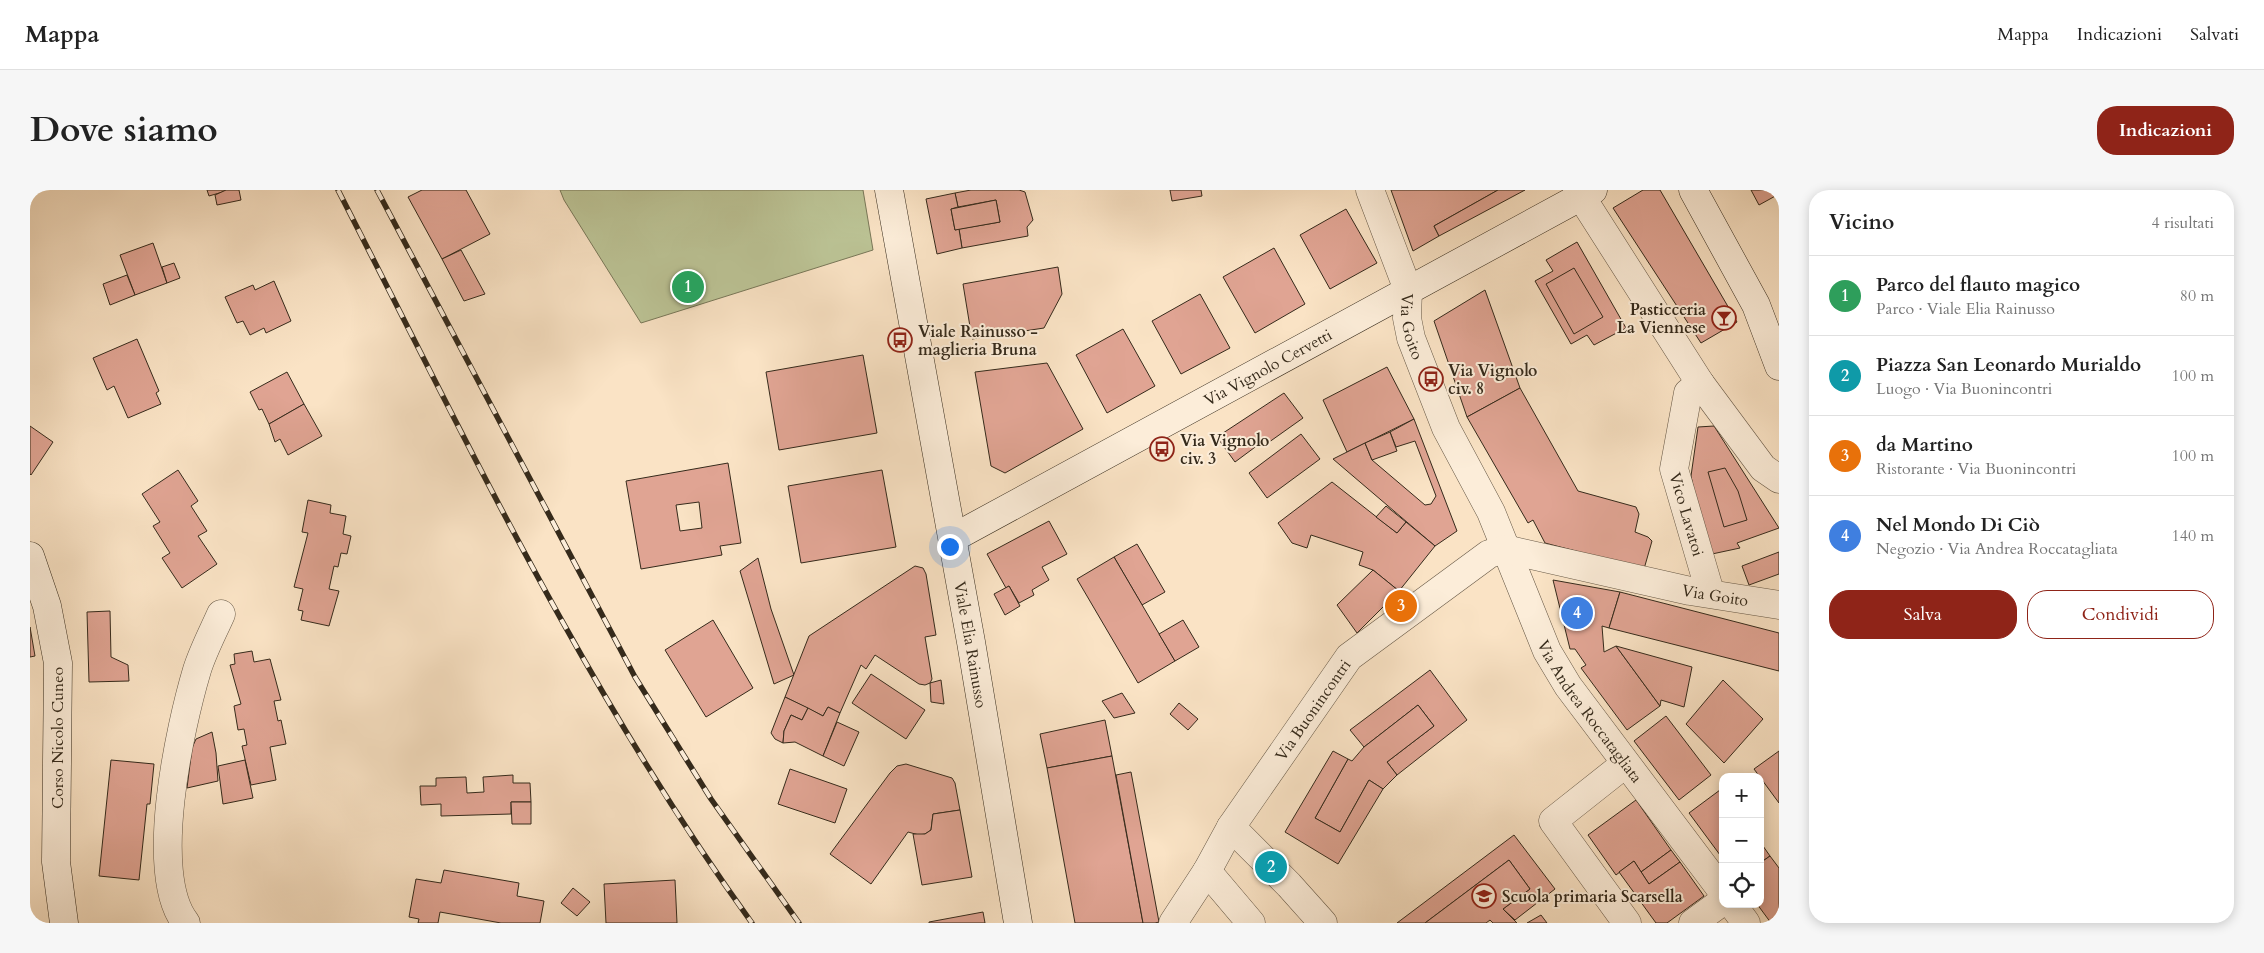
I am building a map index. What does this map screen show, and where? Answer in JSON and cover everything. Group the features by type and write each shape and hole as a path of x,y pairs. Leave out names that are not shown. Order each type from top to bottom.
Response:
{"street":[{"name":"Viale Elia Rainusso","path":"889,190 953,538 1018,923"},
{"name":"Via Goito","path":"1370,190 1408,290 1407,318 1411,338 1446,428 1491,512"},
{"path":"1693,190 1756,305 1779,366"},
{"name":"Via Vignolo Cervetti","path":"953,538 1408,290 1583,192"},
{"path":"1583,192 1700,383 1763,468 1779,479"},
{"name":"Vico Lavatoi","path":"1700,383 1688,393 1674,469 1710,592"},
{"name":"Via Andrea Roccatagliata","path":"1491,512 1547,651 1568,686 1719,887"},
{"name":"Via Goito","path":"1505,549 1690,591 1710,592 1779,605"},
{"name":"Via Buonincontri","path":"1178,921 1231,827 1349,657 1489,554 1505,549"},
{"name":"Corso Nicolo Cuneo","path":"30,556 47,606 58,663 56,862 64,923"},
{"path":"186,923 180,915 170,890 166,856 173,785 197,668 221,614"},
{"path":"1625,764 1553,821 1627,923"},
{"path":"1231,827 1289,885 1323,923"},
{"path":"1207,871 1251,923"},
{"path":"1693,923 1719,904"},
{"path":"1735,908 1746,923"}],"green space":[{"path":"560,190 863,190 873,250 641,323 564,200"}],"building":[{"path":"207,190 226,190 226,191 209,196"},
{"path":"226,190 239,190 241,200 217,205 215,195"},
{"path":"422,190 466,190 490,234 442,259 408,197"},
{"path":"971,190 1019,190 1025,192 1033,220 1027,227 1028,236 962,248 959,229 1000,222 996,200 958,207 955,193"},
{"path":"1170,190 1201,190 1202,196 1172,201"},
{"path":"1391,190 1498,190 1434,226 1439,236 1413,251"},
{"path":"1498,190 1525,190 1439,236 1434,226"},
{"path":"1643,190 1660,190 1737,322 1701,343 1613,208"},
{"path":"1751,190 1779,190 1779,194 1759,205"},
{"path":"955,193 958,207 951,209 955,230 959,229 962,248 937,254 926,199"},
{"path":"996,200 1000,222 955,230 951,209"},
{"path":"1346,209 1377,263 1330,289 1300,235"},
{"path":"1577,242 1626,328 1594,345 1587,335 1571,344 1535,281 1553,271 1546,260"},
{"path":"153,243 167,283 135,295 120,255"},
{"path":"1274,248 1305,304 1255,333 1223,277"},
{"path":"461,250 485,294 464,301 442,259"},
{"path":"174,263 180,278 167,283 162,267"},
{"path":"1058,267 1062,294 1044,328 972,339 963,284"},
{"path":"1574,268 1603,317 1574,334 1546,284"},
{"path":"127,275 135,295 110,305 103,284"},
{"path":"274,281 291,321 266,333 264,328 250,335 243,321 237,323 225,297 253,285 255,290"},
{"path":"1485,290 1520,388 1467,417 1434,321"},
{"path":"1200,294 1230,348 1181,374 1152,321"},
{"path":"1123,329 1155,386 1107,413 1076,355"},
{"path":"137,339 159,391 156,393 161,404 128,418 114,386 107,390 93,358"},
{"path":"863,355 877,433 779,450 766,372"},
{"path":"1047,363 1083,429 1005,473 991,466 975,372"},
{"path":"1387,367 1414,419 1347,452 1323,400"},
{"path":"287,372 304,404 269,424 262,409 259,410 250,392"},
{"path":"1520,388 1578,491 1636,507 1639,514 1635,532 1648,537 1652,541 1644,569 1545,543 1533,520 1528,523 1467,417"},
{"path":"1284,393 1303,418 1265,445 1262,442 1235,462 1217,437"},
{"path":"304,404 322,436 288,455 280,439 275,442 269,424"},
{"path":"1414,419 1457,531 1435,546 1333,459 1365,443 1372,460 1425,505 1431,504 1436,496 1415,441 1396,447 1390,432"},
{"path":"30,426 53,442 31,475 30,474"},
{"path":"1714,426 1779,528 1737,543 1740,548 1712,554 1697,506 1691,476 1698,427"},
{"path":"1390,432 1397,451 1372,460 1365,443"},
{"path":"1301,434 1320,459 1267,498 1249,473"},
{"path":"728,463 741,543 720,546 722,555 641,569 626,481","holes":["699,502 702,528 680,531 676,505"]},
{"path":"1725,468 1738,491 1747,520 1724,527 1708,472"},
{"path":"178,470 198,501 191,506 207,531 198,536 217,564 182,588 162,558 170,553 153,526 160,522 142,494"},
{"path":"882,470 896,547 801,563 788,486"},
{"path":"1332,482 1397,533 1406,522 1435,546 1399,591 1373,570 1359,565 1363,552 1311,535 1307,548 1292,543 1278,523"},
{"path":"308,500 331,505 330,513 346,516 343,534 351,536 347,554 341,553 338,567 334,566 329,589 339,591 329,626 301,620 303,611 298,610 303,589 294,587 308,533 302,532"},
{"path":"1386,506 1406,522 1397,533 1376,517"},
{"path":"1049,521 1067,554 1042,567 1049,580 1032,590 1034,595 1019,603 1009,586 1006,588 987,554"},
{"path":"1137,544 1165,592 1142,605 1114,557"},
{"path":"1779,552 1779,574 1749,585 1742,566"},
{"path":"1114,557 1175,661 1138,683 1077,579"},
{"path":"758,558 771,609 794,675 774,684 740,571"},
{"path":"915,566 923,568 926,574 936,635 925,637 932,679 930,683 925,685 919,684 875,655 866,669 861,665 840,713 828,707 823,716 785,697 809,636"},
{"path":"1373,570 1399,591 1357,633 1337,605"},
{"path":"1553,580 1620,592 1609,628 1602,626 1604,652 1616,646 1660,706 1627,730 1581,668 1586,665 1575,649 1570,649"},
{"path":"1009,586 1020,606 1005,615 994,594"},
{"path":"1620,592 1779,633 1779,671 1609,628"},
{"path":"110,611 111,657 128,665 129,681 89,682 87,612"},
{"path":"713,620 753,688 706,717 665,650"},
{"path":"1183,620 1199,647 1175,661 1159,634"},
{"path":"30,627 35,656 30,657"},
{"path":"1616,646 1692,667 1684,707 1661,700 1660,706"},
{"path":"252,651 254,662 270,659 281,700 274,701 278,721 281,720 286,744 270,747 276,780 251,785 242,746 247,745 244,729 238,730 234,706 241,704 230,665 235,664 234,654"},
{"path":"1430,670 1467,720 1397,775 1387,762 1434,726 1418,705 1364,747 1350,730"},
{"path":"871,674 925,710 906,739 852,703"},
{"path":"941,680 944,704 931,702 930,683"},
{"path":"1723,680 1763,719 1724,763 1686,724"},
{"path":"1122,693 1135,713 1114,718 1102,701"},
{"path":"785,697 808,708 802,720 791,715 784,731 783,743 775,739 771,733"},
{"path":"1179,703 1198,719 1188,730 1170,714"},
{"path":"1418,705 1434,726 1387,762 1397,775 1383,789 1369,780 1340,832 1315,818 1348,759 1352,761 1364,747"},
{"path":"828,707 840,713 823,756 795,742 783,743 784,731 791,715 802,720 808,708 823,716"},
{"path":"1666,716 1711,775 1679,800 1634,741"},
{"path":"1105,720 1112,756 1047,768 1040,734"},
{"path":"837,722 859,732 844,766 823,756"},
{"path":"212,732 218,781 187,788 192,748 196,739"},
{"path":"1333,751 1348,759 1315,818 1340,832 1369,780 1383,789 1338,864 1285,832"},
{"path":"1779,751 1779,803 1764,783 1764,773 1757,773 1754,769"},
{"path":"1112,756 1143,923 1075,923 1047,768"},
{"path":"111,760 154,764 150,804 147,804 139,880 99,876"},
{"path":"245,760 253,798 223,804 218,766"},
{"path":"906,764 952,778 955,783 960,810 933,814 931,830 925,834 919,835 908,832 871,884 830,854 890,773 897,766"},
{"path":"790,769 847,789 835,823 778,804"},
{"path":"1131,772 1159,922 1155,923 1143,923 1116,775"},
{"path":"513,775 513,783 530,783 531,802 511,802 511,814 441,816 441,804 421,805 420,786 436,786 436,778 466,777 467,793 484,792 483,777"},
{"path":"1719,791 1719,854 1689,813"},
{"path":"1636,800 1671,850 1641,872 1634,861 1616,875 1588,835"},
{"path":"511,802 531,802 531,824 512,824"},
{"path":"960,810 972,877 922,885 913,834 925,834 931,830 933,814"},
{"path":"1514,835 1555,889 1515,920 1503,909 1530,889 1509,860 1425,923 1397,923"},
{"path":"1764,847 1770,856 1764,860"},
{"path":"1671,850 1680,862 1649,884 1641,872"},
{"path":"1770,856 1779,868 1779,923 1771,923 1760,908 1764,908 1764,860"},
{"path":"1509,860 1530,889 1503,909 1517,923 1493,923 1490,920 1486,923 1425,923"},
{"path":"1634,861 1649,884 1680,862 1704,896 1667,923 1656,923 1619,872"},
{"path":"444,870 519,883 517,896 544,901 540,923 501,923 440,912 438,923 418,923 419,919 409,917 416,879 441,883"},
{"path":"675,880 677,923 606,923 604,884"},
{"path":"573,888 590,902 577,916 561,903"},
{"path":"983,912 985,923 929,923 929,922"},
{"path":"1541,915 1547,923 1527,923"}],"railway":[{"path":"338,190 482,472 582,657 692,836 752,923"},
{"path":"377,190 635,677 711,799 799,923"}],"place":[{"name":"Parco del flauto magico","path":"688,287"},
{"name":"Pasticceria La Viennese","path":"1724,318"},
{"name":"Viale Rainusso - maglieria Bruna","path":"900,340"},
{"name":"Via Vignolo civ. 8","path":"1431,379"},
{"name":"Via Vignolo civ. 3","path":"1162,449"},
{"name":"da Martino","path":"1401,606"},
{"name":"Nel Mondo Di Ciò","path":"1577,613"},
{"name":"Piazza San Leonardo Murialdo","path":"1271,867"},
{"name":"Scuola primaria Scarsella","path":"1484,896"}]}
